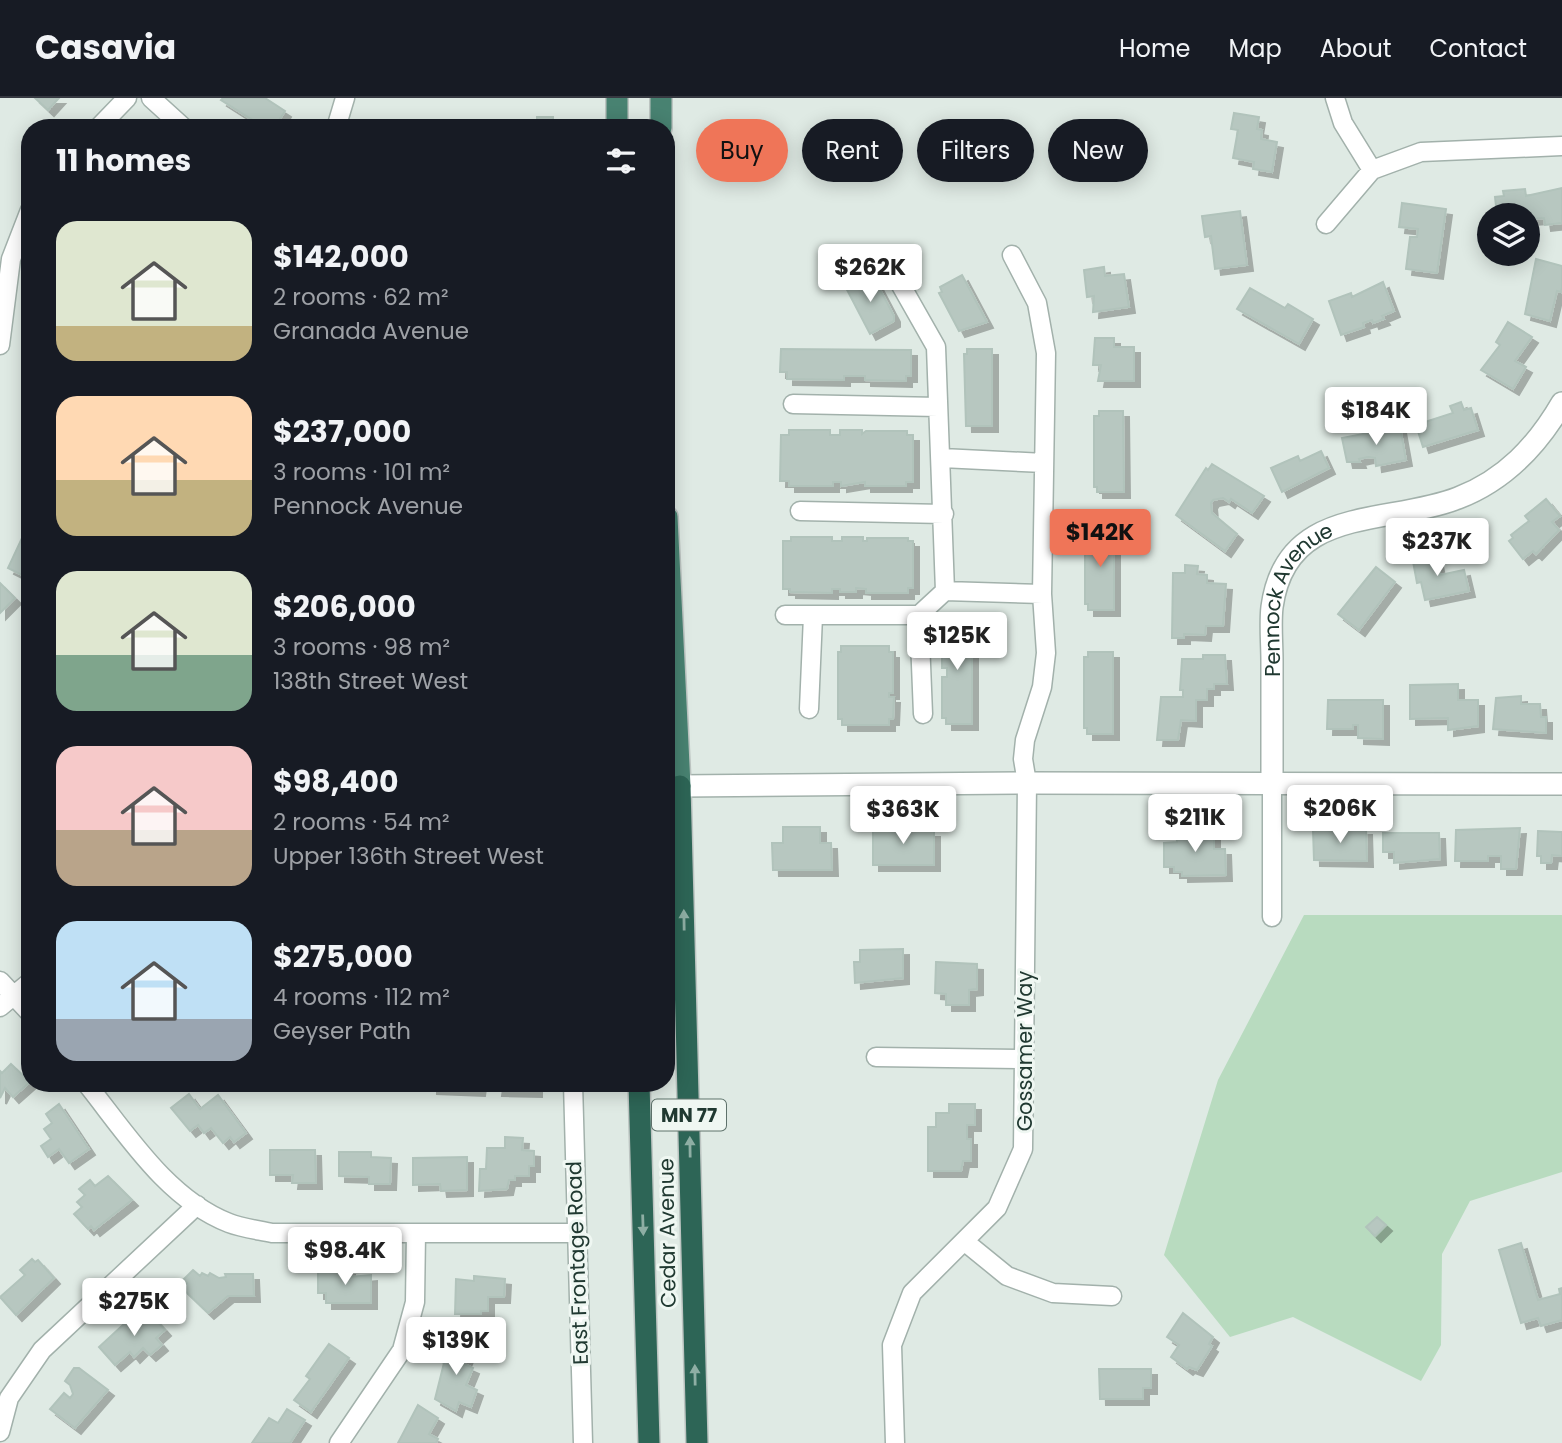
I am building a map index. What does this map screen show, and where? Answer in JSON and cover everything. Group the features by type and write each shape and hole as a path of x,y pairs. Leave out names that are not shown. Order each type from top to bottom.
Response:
{"highway":[{"path":"617,98 617,119"},
{"path":"661,98 661,119"},
{"name":"Cedar Avenue","path":"675,683 697,1443"},
{"name":"Cedar Avenue","path":"639,1092 649,1443"}],"street":[{"path":"107,119 127,98"},
{"path":"150,98 174,119"},
{"path":"339,119 345,98"},
{"path":"1335,98 1343,123 1372,170"},
{"path":"1326,224 1372,170 1421,152 1562,146"},
{"path":"0,337 11,259 21,233"},
{"name":"Gossamer Way","path":"895,1443 892,1345 912,1293 997,1208 1023,1149 1027,783 1023,760 1025,740 1045,670 1042,594 1045,335 1037,303 1012,255"},
{"path":"894,273 936,347 945,591"},
{"name":"Pennock Avenue","path":"1272,784 1272,606 1286,564 1304,542 1328,527 1457,499 1493,482 1522,458 1548,428 1562,403"},
{"path":"793,404 938,407"},
{"path":"942,458 1044,463"},
{"path":"800,512 944,514"},
{"path":"785,615 919,615 945,591 1042,594"},
{"path":"919,615 923,715"},
{"path":"809,709 813,616"},
{"path":"680,786 1027,783 1562,784"},
{"path":"1272,784 1272,917"},
{"path":"0,981 21,1002"},
{"path":"0,1007 21,989"},
{"path":"876,1057 1023,1059"},
{"path":"93,1092 155,1169 197,1205 230,1224 272,1233 576,1233"},
{"name":"East Frontage Road","path":"573,1092 583,1443"},
{"path":"0,1432 9,1398 42,1350 197,1205"},
{"path":"339,1443 402,1350 415,1302 416,1234"},
{"path":"964,1241 1007,1276 1053,1293 1112,1296"}],"green space":[{"path":"1304,915 1562,915 1562,1172 1470,1201 1442,1254 1441,1345 1421,1381 1293,1317 1230,1337 1164,1255 1218,1080"}],"building":[{"path":"35,98 59,98 48,110"},
{"path":"265,98 285,111 280,119 251,119 221,100"},
{"path":"1234,113 1259,117 1257,129 1262,130 1261,139 1277,142 1272,172 1253,169 1254,162 1233,158 1238,130 1231,129"},
{"path":"537,117 553,117 553,119"},
{"path":"1562,188 1562,223 1545,225 1544,218 1540,218 1540,203 1496,203 1495,197 1504,196 1503,191 1525,189 1526,196"},
{"path":"1402,203 1446,209 1437,273 1406,269 1410,237 1417,237 1418,229 1399,227"},
{"path":"1240,211 1247,265 1215,269 1211,236 1205,237 1202,216"},
{"path":"1540,260 1562,266 1562,288 1561,292 1557,291 1550,321 1525,314 1535,266 1540,266"},
{"path":"1104,267 1105,276 1124,274 1129,307 1093,312 1094,296 1087,297 1084,270"},
{"path":"867,275 870,280 874,278 894,316 894,321 870,334 845,286"},
{"path":"962,275 987,322 959,331 939,293 942,292 940,287"},
{"path":"1383,282 1394,311 1382,316 1384,319 1363,323 1364,327 1341,335 1329,301 1351,293 1352,297"},
{"path":"1250,288 1285,308 1288,304 1313,319 1299,344 1237,309"},
{"path":"1508,322 1532,337 1515,361 1526,367 1513,389 1481,370 1500,345 1496,342"},
{"path":"1095,338 1114,338 1114,347 1134,347 1134,381 1098,381 1101,365 1093,365"},
{"path":"781,349 911,350 911,376 906,376 906,381 865,380 865,376 844,376 844,380 787,379 787,372 780,372"},
{"path":"967,349 992,349 992,426 966,426 964,354 967,354"},
{"path":"1461,402 1464,410 1471,408 1478,430 1423,447 1416,425 1453,413 1450,406"},
{"path":"1099,411 1123,411 1124,492 1097,492 1097,487 1094,487 1094,416 1099,416"},
{"path":"1400,427 1406,460 1376,466 1375,458 1368,457 1359,459 1360,462 1347,462 1342,438"},
{"path":"789,430 830,430 830,435 840,435 840,430 862,430 862,434 866,431 907,431 907,435 913,435 913,482 906,482 906,486 865,486 865,482 841,486 841,482 833,482 833,486 789,486 789,481 780,481 781,435 789,435"},
{"path":"1321,451 1329,468 1282,492 1271,468 1298,456 1300,461"},
{"path":"1212,464 1264,496 1252,513 1231,499 1229,502 1223,498 1213,500 1212,513 1237,534 1225,551 1176,515 1206,468 1208,470"},
{"path":"1546,499 1560,516 1552,522 1559,530 1536,554 1533,551 1523,559 1509,541 1513,538 1511,535 1529,521 1525,516"},
{"path":"1089,528 1114,529 1114,610 1088,610 1088,604 1085,604 1085,534 1089,534"},
{"path":"791,537 832,537 832,541 842,541 842,537 863,537 863,541 867,541 867,538 908,538 908,541 913,541 913,588 908,588 908,593 866,593 866,589 856,588 856,592 832,589 832,593 790,592 790,589 783,589 783,541 791,541"},
{"path":"21,540 21,574 8,568"},
{"path":"1435,551 1440,575 1464,570 1469,591 1425,600 1421,582 1417,583 1412,556"},
{"path":"1185,565 1198,566 1197,574 1207,575 1207,583 1226,584 1223,626 1206,626 1205,635 1184,634 1184,638 1172,638 1173,573 1185,573"},
{"path":"1376,567 1395,582 1359,630 1338,614"},
{"path":"0,583 15,598 0,613"},
{"path":"946,621 972,621 972,724 946,724 946,718 942,718 942,677 947,677 947,668 942,668 942,627 946,627"},
{"path":"841,646 889,646 889,652 893,652 893,693 889,693 889,697 894,697 893,719 889,719 889,725 842,725 842,719 838,719 838,652 841,652"},
{"path":"1088,652 1113,652 1113,734 1087,734 1087,728 1084,728 1084,657 1088,657"},
{"path":"1203,655 1225,655 1227,684 1214,684 1214,689 1207,689 1207,700 1196,700 1196,721 1181,720 1178,740 1157,740 1161,697 1183,697 1183,690 1180,690 1182,659 1203,659"},
{"path":"1458,684 1458,700 1478,700 1478,726 1448,730 1448,718 1410,719 1410,685"},
{"path":"1521,696 1521,704 1540,704 1541,717 1546,717 1546,733 1493,729 1496,698"},
{"path":"1328,700 1383,700 1383,739 1358,738 1358,725 1353,725 1353,729 1327,729"},
{"path":"885,826 921,826 921,831 934,831 934,865 873,865 873,831 885,831"},
{"path":"783,827 820,827 820,843 831,843 832,870 773,870 772,843 783,843"},
{"path":"1198,827 1198,833 1214,833 1214,849 1225,849 1226,875 1182,876 1182,872 1174,872 1174,867 1164,867 1164,843 1177,842 1176,828"},
{"path":"1520,828 1516,869 1501,869 1501,856 1488,856 1488,861 1455,861 1456,830"},
{"path":"1366,829 1367,861 1314,860 1313,830"},
{"path":"1538,831 1562,832 1562,856 1552,855 1551,863 1541,863 1541,856 1537,856"},
{"path":"1383,833 1439,833 1440,859 1394,863 1394,852 1383,852"},
{"path":"903,949 903,978 855,983 854,962 860,962 860,950"},
{"path":"936,962 977,964 977,989 969,990 969,1005 946,1005 946,994 935,993"},
{"path":"11,1064 21,1073 21,1090 13,1097 5,1088 0,1098 0,1071 2,1073"},
{"path":"189,1094 200,1109 218,1095 246,1133 234,1142 230,1137 223,1143 211,1128 204,1133 198,1125 190,1131 171,1108"},
{"path":"59,1104 89,1149 69,1163 59,1149 48,1157 41,1146 51,1139 44,1129 52,1123 46,1114"},
{"path":"949,1104 975,1104 975,1125 967,1125 967,1139 971,1139 971,1161 963,1161 961,1171 928,1171 928,1127 936,1127 936,1113 949,1113"},
{"path":"505,1137 523,1138 522,1150 534,1151 534,1166 529,1166 529,1176 515,1176 515,1180 509,1180 507,1189 479,1191 480,1169 486,1169 487,1148 505,1148"},
{"path":"270,1150 315,1150 316,1183 292,1183 293,1175 270,1175"},
{"path":"339,1152 371,1152 371,1157 391,1158 390,1184 369,1184 369,1177 339,1176"},
{"path":"467,1157 467,1190 441,1191 440,1184 413,1185 413,1158"},
{"path":"108,1176 132,1200 94,1230 91,1226 88,1229 74,1214 82,1207 77,1202 85,1195 79,1189 90,1180 95,1186"},
{"path":"1377,1217 1386,1225 1375,1236 1366,1227"},
{"path":"1521,1243 1538,1300 1560,1294 1559,1289 1562,1288 1562,1320 1541,1326 1538,1318 1521,1323 1499,1250"},
{"path":"32,1259 35,1262 38,1260 54,1278 16,1315 0,1297 25,1275 20,1270"},
{"path":"349,1269 349,1277 371,1275 371,1303 326,1303 326,1293 318,1293 318,1272"},
{"path":"193,1270 200,1276 202,1273 208,1276 210,1273 219,1278 226,1277 225,1274 253,1274 254,1296 228,1296 208,1313 182,1288 187,1283 183,1280"},
{"path":"474,1276 505,1279 504,1297 488,1297 488,1311 481,1311 481,1314 455,1314 456,1279 474,1281"},
{"path":"147,1310 165,1330 156,1338 162,1345 150,1355 143,1348 134,1357 130,1352 115,1365 99,1347 135,1314 139,1318"},
{"path":"1183,1313 1213,1337 1209,1344 1212,1346 1197,1370 1189,1367 1187,1369 1171,1357 1179,1345 1167,1337"},
{"path":"451,1338 471,1345 464,1364 473,1368 466,1385 477,1390 471,1407 459,1402 456,1411 435,1399 444,1363 442,1362"},
{"path":"329,1344 349,1358 311,1412 294,1400 310,1379 306,1376"},
{"path":"74,1368 79,1368 108,1390 75,1428 50,1409 64,1393 70,1398 73,1394 70,1385 65,1381"},
{"path":"1099,1369 1151,1369 1151,1388 1143,1388 1143,1399 1100,1399"},
{"path":"418,1405 438,1418 429,1434 438,1439 436,1443 398,1443"},
{"path":"287,1409 305,1420 290,1443 252,1443 269,1418 278,1423"}]}
